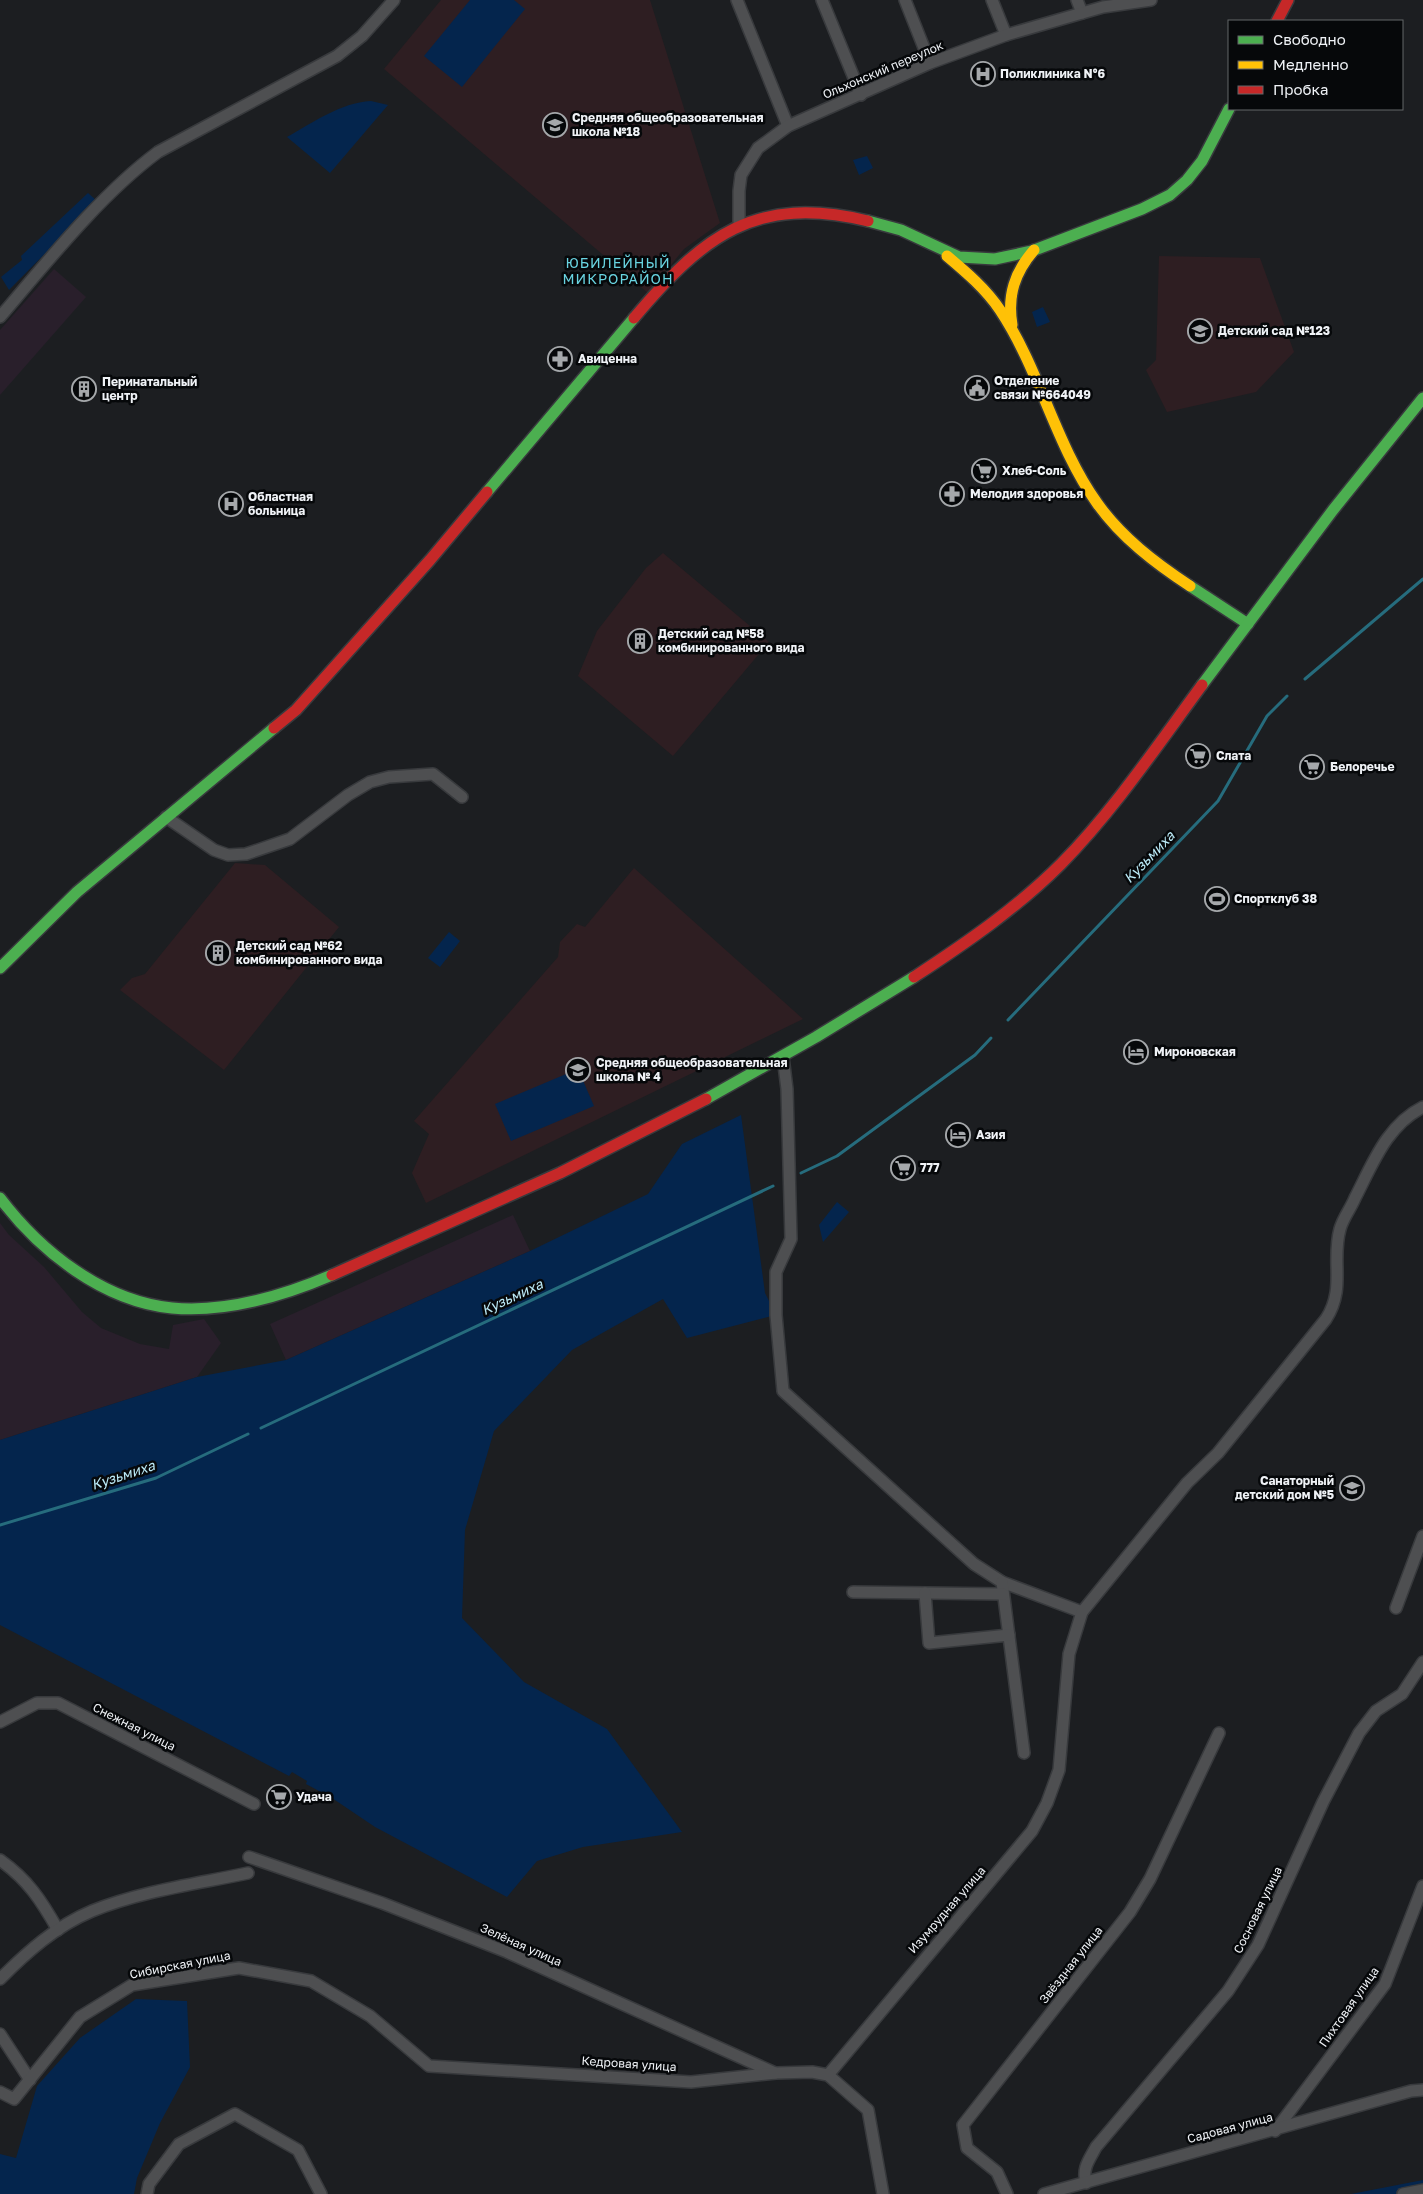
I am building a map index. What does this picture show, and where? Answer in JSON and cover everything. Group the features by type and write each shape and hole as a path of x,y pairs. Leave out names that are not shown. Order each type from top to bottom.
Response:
{"street":[{"path":"0,317 107,198 145,162 158,152 337,56 362,36 394,0"},
{"path":"737,0 788,126"},
{"path":"822,0 861,95"},
{"path":"905,0 930,63"},
{"path":"992,0 1006,35"},
{"path":"1077,0 1082,13"},
{"name":"Ольхонский переулок","path":"739,224 738,190 741,175 758,148 788,126 930,63 1006,35 1103,7 1151,0"},
{"path":"1278,20 1288,0"},
{"path":"0,968 58,909 301,705 430,560 666,280 691,255 715,237 739,224 802,214 843,216 878,223 902,231 937,249 960,257 982,259 1034,250 1154,204 1178,189 1191,177 1201,162 1229,110"},
{"path":"937,249 980,286 999,308 1013,332 1069,452 1095,501 1110,522 1144,552 1248,624"},
{"path":"1013,332 1009,313 1010,293 1022,262 1034,250"},
{"path":"0,1198 21,1225 43,1246 98,1283 136,1300 171,1308 213,1307 254,1301 302,1287 564,1173 662,1124 783,1057 946,956 1018,902 1084,840 1120,796 1371,461 1423,398"},
{"path":"166,817 214,850 228,855 246,854 290,839 348,795 370,782 389,776 434,774 462,797"},
{"path":"783,1057 786,1089 791,1238 776,1272 776,1315 783,1391 974,1564 1002,1582 1082,1612 1187,1483 1218,1453 1326,1319 1334,1306 1338,1292 1340,1229 1385,1139 1409,1114 1423,1107"},
{"path":"1396,1608 1423,1536"},
{"path":"1002,1582 1024,1753"},
{"path":"853,1592 1003,1594"},
{"path":"925,1593 929,1643 1009,1635"},
{"name":"Изумрудная улица","path":"828,2076 1036,1824 1047,1803 1059,1770 1069,1654 1082,1612"},
{"name":"Сосновая улица","path":"1086,2183 1084,2173 1086,2164 1096,2147 1244,1970 1258,1945 1323,1802 1359,1734 1376,1711 1402,1694 1423,1662"},
{"name":"Снежная улица","path":"0,1722 37,1703 58,1703 254,1804"},
{"name":"Звёздная улица","path":"1007,2194 996,2172 967,2148 963,2125 1130,1912 1150,1879 1219,1734"},
{"name":"Зелёная улица","path":"249,1857 382,1903 507,1952 776,2073"},
{"path":"0,1860 20,1874 41,1900 58,1930"},
{"path":"0,1979 25,1954 58,1930 91,1912 133,1897 248,1873"},
{"name":"Пихтовая улица","path":"1275,2131 1385,1984 1423,1886"},
{"name":"Сибирская улица","path":"0,2092 14,2099 80,2018 132,1985 239,1968 311,1981 370,2016 429,2066"},
{"path":"0,2034 30,2080"},
{"name":"Кедровая улица","path":"429,2066 691,2082 776,2073 812,2072 828,2076"},
{"path":"828,2076 868,2110 883,2194"},
{"name":"Садовая улица","path":"1044,2194 1275,2131 1411,2091 1423,2090"},
{"path":"147,2194 149,2184 179,2144 235,2114 298,2150 321,2194"},
{"path":"1405,2194 1423,2190"}],"shaded area":[{"path":"441,0 650,0 720,223 684,249 648,293 384,69"},
{"path":"470,0 514,0 525,9 462,87 424,56"},
{"path":"371,101 388,105 330,173 287,137 338,109"},
{"path":"867,156 873,168 859,175 853,160"},
{"path":"88,193 97,201 9,290 1,277 22,260 21,256"},
{"path":"1159,256 1260,258 1294,352 1256,392 1167,412 1146,370 1156,360"},
{"path":"54,269 86,297 0,395 0,330"},
{"path":"1043,307 1050,322 1037,327 1032,312"},
{"path":"663,553 769,642 673,756 578,676 597,631 646,568"},
{"path":"235,863 265,865 339,927 224,1070 120,990 132,978 145,974"},
{"name":"Средняя общеобразовательная школа № 4","path":"634,868 803,1019 426,1203 412,1173 429,1134 414,1121 558,957 560,942 577,924 585,927"},
{"path":"449,932 460,941 440,967 428,958"},
{"path":"578,1069 594,1106 511,1141 495,1104"},
{"path":"741,1115 765,1293 776,1315 687,1338 663,1299 572,1350 494,1431 465,1530 462,1618 524,1682 607,1729 682,1832 583,1847 537,1861 507,1897 375,1827 332,1798 306,1784 307,1781 292,1772 289,1776 0,1625 0,1440 197,1377 286,1360 530,1251 648,1194 682,1144"},
{"path":"837,1202 849,1212 823,1242 819,1225"},
{"path":"513,1215 530,1251 286,1360 270,1324"},
{"path":"0,1223 9,1235 44,1267 82,1312 101,1328 140,1344 169,1349 173,1325 204,1319 221,1343 197,1377 0,1440"},
{"path":"136,1999 187,2001 190,2067 160,2123 137,2178 134,2194 0,2194 0,2154 16,2158 37,2086 80,2038"},
{"path":"1423,2180 1423,2194 1351,2194"}],"waterway":[{"name":"Кузьмиха","path":"1305,679 1423,579"},
{"name":"Кузьмиха","path":"1008,1020 1218,801 1267,716 1287,696"},
{"name":"Кузьмиха","path":"801,1173 837,1156 975,1055 991,1038"},
{"name":"Кузьмиха","path":"261,1428 773,1186"},
{"name":"Кузьмиха","path":"0,1525 156,1478 248,1434"}],"traffic: fast":[{"path":"868,221 901,230 959,257 995,259 1032,251 1142,209 1170,195 1187,180 1202,161 1228,110"},
{"path":"487,492 634,318"},
{"path":"1202,685 1333,510 1423,398"},
{"path":"1190,586 1248,624"},
{"path":"0,968 77,892 274,728"},
{"path":"706,1099 816,1037 914,977"},
{"path":"0,1198 34,1237 76,1271 122,1295 146,1303 172,1308 192,1309 233,1305 294,1290 332,1275"}],"traffic: slow":[{"path":"1012,325 1011,304 1014,284 1017,275 1034,250"},
{"path":"947,256 982,288 1000,310 1014,333 1058,432 1082,480 1097,503 1139,549 1190,586"}],"traffic: jam":[{"path":"1278,20 1288,0"},
{"path":"634,318 684,264 709,244 734,229 762,218 793,213 828,214 868,221"},
{"path":"274,728 296,710 430,560 487,492"},
{"path":"914,977 990,924 1027,895 1061,864 1117,800 1202,685"},
{"path":"332,1275 560,1173 706,1099"}],"place":[{"name":"Поликлиника N°6","path":"983,74"},
{"name":"Средняя общеобразовательная школа №18","path":"555,125"},
{"name":"Детский сад №123","path":"1200,331"},
{"name":"Авиценна","path":"560,359"},
{"name":"Отделение связи №664049","path":"977,388"},
{"name":"Перинатальный центр","path":"84,389"},
{"name":"Хлеб-Соль","path":"984,471"},
{"name":"Мелодия здоровья","path":"952,494"},
{"name":"Областная больница","path":"231,504"},
{"name":"Детский сад №58 комбинированного вида","path":"640,641"},
{"name":"Слата","path":"1198,756"},
{"name":"Белоречье","path":"1312,767"},
{"name":"Спортклуб 38","path":"1217,899"},
{"name":"Детский сад №62 комбинированного вида","path":"218,953"},
{"name":"Мироновская","path":"1136,1052"},
{"name":"Средняя общеобразовательная школа № 4","path":"578,1070"},
{"name":"Азия","path":"958,1135"},
{"name":"777","path":"903,1168"},
{"name":"Санаторный детский дом №5","path":"1352,1488"},
{"name":"Удача","path":"279,1797"}],"district":[{"name":"ЮБИЛЕЙНЫЙ МИКРОРАЙОН","path":"618,272"}]}
